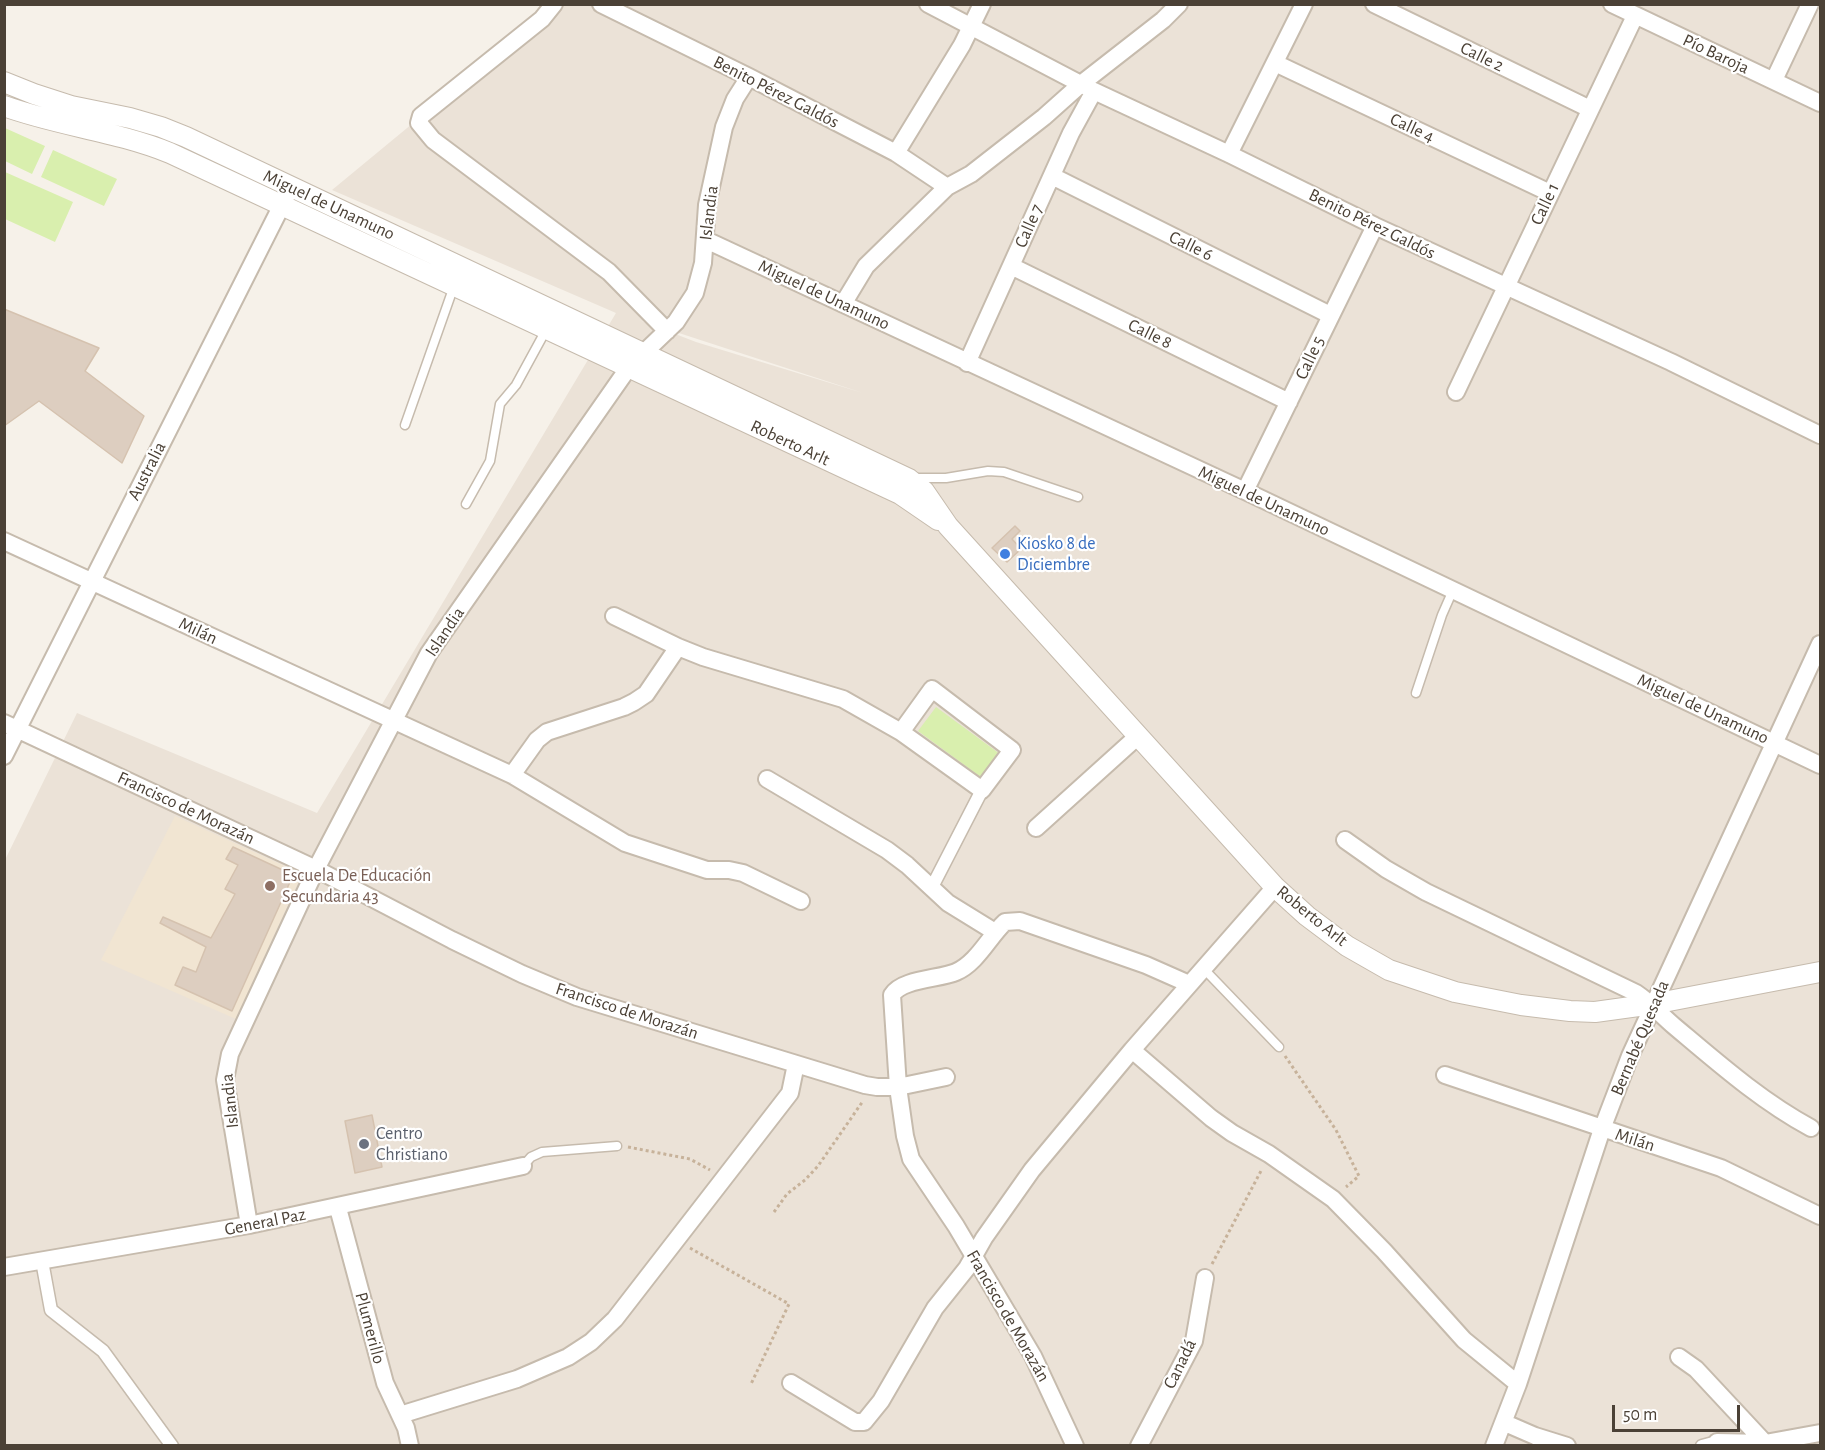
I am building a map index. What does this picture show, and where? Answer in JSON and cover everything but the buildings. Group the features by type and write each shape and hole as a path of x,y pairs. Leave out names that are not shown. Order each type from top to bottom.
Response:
{"street":[{"path":"554,4 542,19 421,116 419,123 433,140 609,272 667,331"},
{"name":"Benito Pérez Galdós","path":"928,4 1087,87 1374,226 1671,362 1821,435"},
{"path":"896,153 971,28 982,4"},
{"path":"843,304 866,266 947,187 971,174 1087,87 1179,4"},
{"path":"1229,154 1304,4"},
{"name":"Calle 2","path":"1374,4 1590,109"},
{"name":"Pío Baroja","path":"1612,4 1821,104"},
{"path":"1774,80 1810,4"},
{"name":"Benito Pérez Galdós","path":"608,6 896,153 947,187"},
{"name":"Calle 1","path":"1456,392 1635,16"},
{"name":"Calle 4","path":"1275,63 1550,193"},
{"name":"Islandia","path":"249,1226 225,1080 227,1064 316,869 429,653 628,368 676,322 695,293 701,273 706,240 707,206 724,127 735,99 749,77"},
{"name":"Miguel de Unamuno","path":"4,82 71,106 161,127 644,354"},
{"name":"Calle 7","path":"967,363 1071,133 1087,87"},
{"name":"Miguel de Unamuno","path":"4,106 40,118 127,137 148,144 628,368"},
{"name":"Calle 6","path":"1052,176 1330,315"},
{"name":"Australia","path":"4,756 11,726 91,582 291,187"},
{"name":"Calle 5","path":"1245,491 1374,226"},
{"name":"Miguel de Unamuno","path":"706,240 1245,491 1821,765"},
{"name":"Calle 8","path":"1011,266 1289,402"},
{"name":"Roberto Arlt","path":"644,354 909,478 924,491 948,526 1275,887 1307,916 1347,946 1389,970 1416,981 1484,999 1570,1011 1595,1012 1653,1004 1821,972"},
{"name":"Roberto Arlt","path":"628,368 900,494 948,526"},
{"name":"Milán","path":"4,541 512,775 625,843 707,870 729,870 743,873 801,901"},
{"path":"614,616 703,657 843,699 901,732 982,790"},
{"name":"Bernabé Quesada","path":"1494,1446 1505,1423 1602,1129 1630,1056 1821,644"},
{"path":"512,775 537,740 547,732 624,707 646,694 678,647"},
{"path":"901,732 932,689 1012,750 982,790 932,887"},
{"name":"Francisco de Morazán","path":"11,726 316,869 522,974 577,997 870,1086 898,1088 911,1159 951,1218 1033,1356 1075,1446"},
{"path":"1036,828 1138,736"},
{"path":"767,779 887,850 948,903 995,932"},
{"path":"1345,840 1386,869 1426,892 1636,993 1653,1004 1674,1026 1771,1105 1811,1128"},
{"path":"791,1383 855,1422 864,1422 881,1401 935,1308 974,1258 984,1238 1032,1170 1202,968 1275,887"},
{"path":"946,1077 898,1088 892,995 895,991 910,984 950,974 967,966 1005,922 1020,921 1146,965 1189,984"},
{"path":"1132,1050 1211,1118 1269,1154 1333,1199 1384,1251 1464,1340 1518,1384"},
{"path":"400,1415 517,1379 568,1357 591,1342 615,1319 790,1093 796,1064"},
{"name":"Milán","path":"1445,1075 1738,1175 1776,1196 1821,1216"},
{"name":"General Paz","path":"4,1267 249,1226 523,1166"},
{"name":"Plumerillo","path":"338,1208 385,1383 406,1428 410,1446"},
{"path":"42,1261 51,1310 103,1351 172,1446"},
{"name":"Canadá","path":"1139,1446 1194,1341 1204,1278"},
{"path":"1679,1357 1696,1369 1766,1443"},
{"path":"1505,1423 1535,1436 1568,1446"},
{"path":"1710,1444 1766,1443 1821,1433"}],"lane":[{"path":"405,425 454,286"},
{"path":"466,504 490,461 500,404 516,385 547,330"},
{"path":"909,478 946,478 988,471 1004,472 1078,497"},
{"path":"1416,693 1442,615 1453,590"},
{"path":"1202,968 1280,1047"},
{"path":"523,1166 531,1157 542,1152 617,1146"}],"path":[{"path":"1280,1047 1336,1130 1359,1176 1333,1199"},
{"path":"774,1212 787,1194 818,1166 861,1106 870,1086"},
{"path":"617,1146 690,1159 724,1177"},
{"path":"1204,1278 1269,1154"},
{"path":"676,1240 789,1304 751,1384"}],"shaded area":[{"path":"556,5 1820,5 1820,1445 5,1445 4,862 77,713 317,813 616,313 332,190","holes":["639,320 863,393 696,342"]},
{"path":"175,816 302,874 236,1019 101,960"}],"green space":[{"path":"5,128 45,146 32,174 5,161"},
{"path":"53,150 117,179 104,206 41,177"},
{"path":"5,172 73,202 55,242 5,219"},
{"path":"936,707 1000,754 982,778 918,731"}],"place":[{"name":"Kiosko 8 de Diciembre","path":"1005,554"},
{"name":"Escuela De Educación Secundaria 43","path":"270,886"},
{"name":"Centro Christiano","path":"364,1144"}]}
